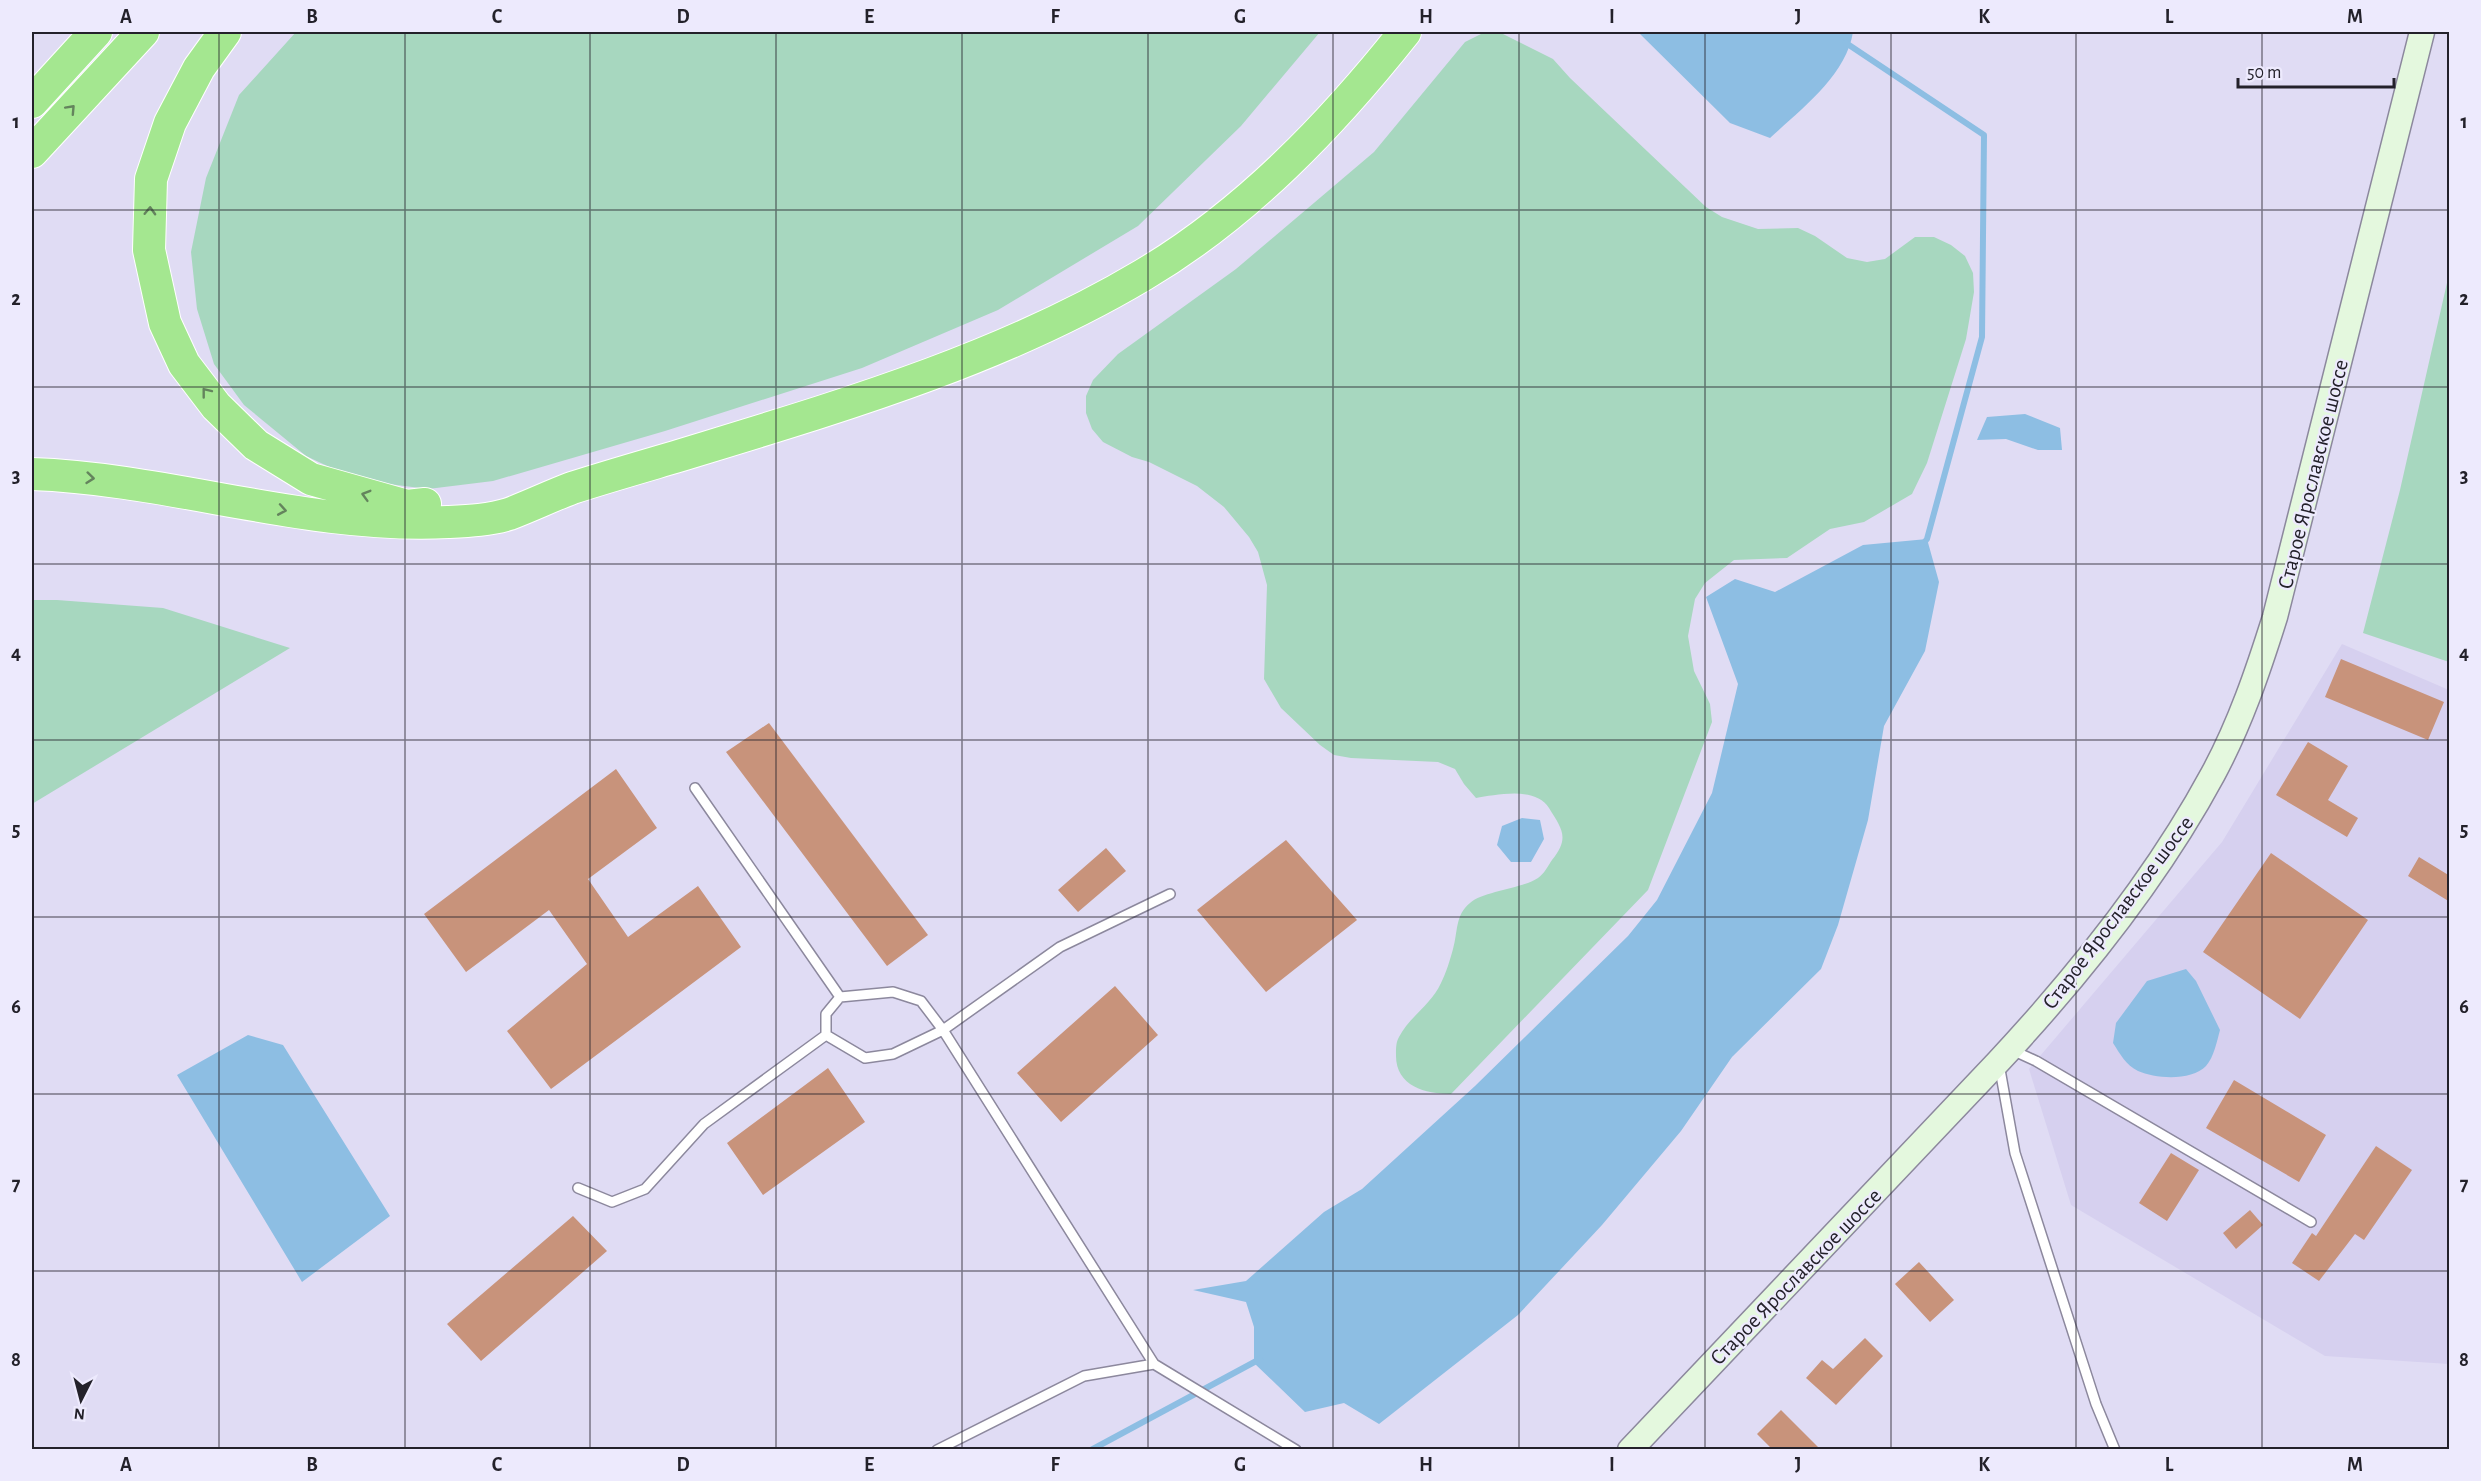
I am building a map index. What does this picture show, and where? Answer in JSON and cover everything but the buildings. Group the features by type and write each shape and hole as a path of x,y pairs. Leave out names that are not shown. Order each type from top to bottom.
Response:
{"highway":[{"path":"32,102 96,32"},
{"path":"32,152 143,32"},
{"path":"225,32 198,69 170,123 151,179 148,250 165,323 184,364 216,406 256,445 311,479 407,506 569,489"},
{"path":"32,474 131,483 300,513 397,522 449,522 505,515 569,489 861,399 973,359 1062,318 1145,274 1249,198 1292,158 1344,104 1405,32"}],"main road":[{"name":"Старое Ярославское шоссе","path":"1630,1449 2004,1056 2091,953 2135,896 2189,817 2214,772 2256,678 2296,538 2422,32"}],"lane":[{"path":"695,788 840,997"},
{"path":"826,1035 865,1058 892,1054 943,1030 1060,947 1170,894"},
{"path":"826,1035 826,1014 840,997 893,992 921,1001 943,1030 1154,1364 1296,1449"},
{"path":"578,1188 612,1202 645,1189 704,1124 826,1035"},
{"path":"2115,1449 2096,1404 2015,1152 2004,1056 2036,1061 2311,1222"},
{"path":"937,1449 1084,1376 1154,1364"}],"shaded area":[{"path":"2342,644 2449,690 2449,1364 2325,1356 2071,1205 2029,1069 2222,842"}],"green space":[{"path":"296,32 1320,32 1241,126 1138,226 998,310 862,368 665,431 493,481 428,489 357,480 306,456 244,405 214,364 197,309 191,252 206,178 239,95"},
{"path":"1501,33 1553,59 1570,78 1706,207 1722,217 1758,229 1798,228 1815,236 1847,258 1867,262 1885,259 1915,237 1934,237 1951,245 1965,256 1973,273 1974,292 1966,339 1927,463 1912,494 1864,522 1830,529 1787,558 1734,560 1705,583 1695,599 1688,636 1694,671 1710,704 1712,722 1648,890 1451,1094 1441,1094 1422,1090 1406,1081 1397,1065 1398,1039 1437,991 1452,953 1459,918 1465,908 1476,899 1531,882 1540,876 1561,846 1562,834 1557,822 1543,801 1525,794 1476,798 1455,769 1438,762 1351,758 1334,755 1320,745 1281,708 1264,679 1267,585 1258,552 1249,537 1224,507 1197,486 1103,442 1092,429 1086,413 1086,396 1093,380 1118,354 1236,269 1374,152 1465,42 1481,34"},
{"path":"2449,274 2450,662 2363,633 2400,490"},
{"path":"32,600 163,608 290,648 32,804"}],"water":[{"path":"1638,32 1853,32 1849,48 1832,77 1770,138 1730,123"},
{"path":"2025,414 2060,428 2062,450 2038,450 2006,439 1977,440 1987,417"},
{"path":"1927,539 1939,582 1925,651 1884,726 1868,820 1838,925 1821,969 1732,1057 1681,1131 1602,1225 1518,1315 1379,1424 1344,1403 1305,1412 1254,1363 1254,1327 1246,1302 1193,1290 1246,1281 1324,1212 1362,1189 1475,1086 1628,936 1657,900 1712,793 1738,684 1706,597 1735,579 1775,592 1863,545"},
{"path":"1522,818 1540,820 1544,839 1531,862 1511,862 1497,845 1502,826"},
{"path":"2186,969 2196,981 2220,1030 2211,1058 2200,1071 2183,1076 2154,1076 2138,1071 2127,1062 2113,1043 2116,1023 2147,981"},
{"path":"248,1035 283,1045 390,1216 302,1282 177,1075"}],"waterway":[{"path":"1846,43 1984,135 1982,337 1927,539 1923,544"},
{"path":"1091,1450 1260,1359"}]}
